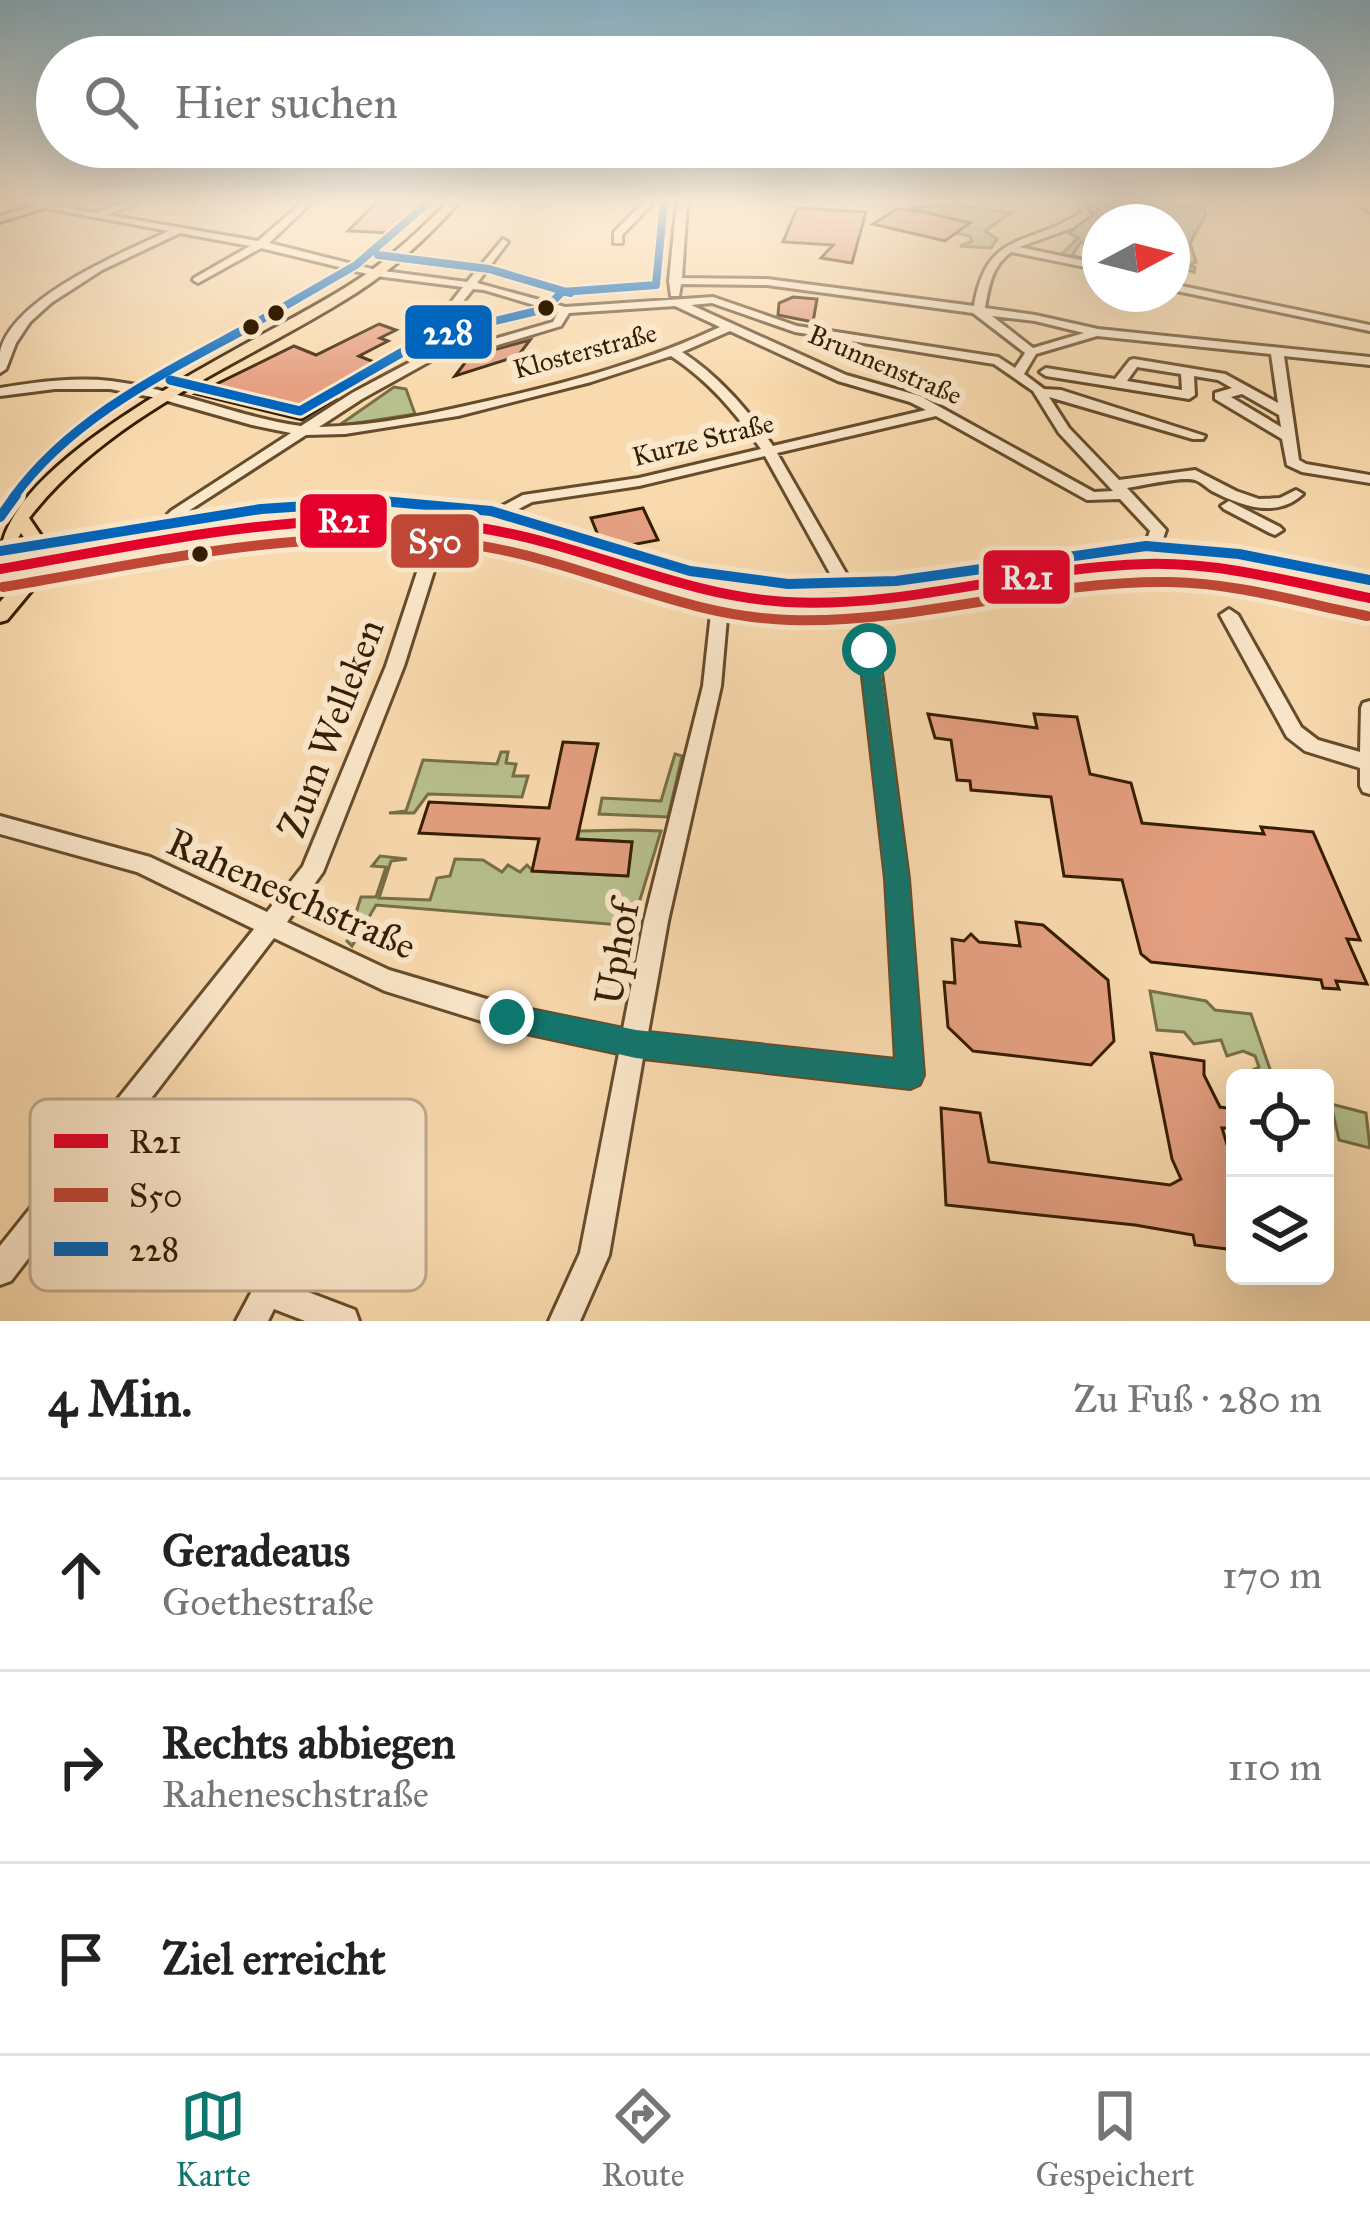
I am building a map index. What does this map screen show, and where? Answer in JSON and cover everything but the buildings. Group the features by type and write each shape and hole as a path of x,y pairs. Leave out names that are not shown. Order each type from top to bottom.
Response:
{"main road":[{"path":"0,532 75,463 166,397 387,263"},
{"path":"0,554 20,518"},
{"path":"20,518 37,544 80,556"},
{"path":"0,569 307,522 417,520 488,529 652,580 721,595 855,601 1146,564 1256,575 1370,598"},
{"path":"0,615 29,581 80,556"}],"street":[{"path":"0,370 20,328 71,286 116,263"},
{"path":"198,280 227,263"},
{"path":"334,263 473,285 565,310 713,300 794,329 932,347 998,361 1042,393 1064,430 1158,530 1146,564"},
{"path":"440,351 455,305 489,263"},
{"path":"672,301 674,263"},
{"path":"980,313 983,273 994,263"},
{"path":"674,281 767,282 980,313 1091,335 1370,361"},
{"path":"1190,290 1370,328"},
{"name":"Brunnenstraße","path":"672,301 842,378 939,411 1092,497 1195,474"},
{"path":"176,514 303,430 440,351 478,347 557,324 565,310"},
{"path":"980,313 1031,352"},
{"name":"Klosterstraße","path":"0,392 88,383 303,430 332,432 420,418 675,353 731,326"},
{"path":"0,329 20,328"},
{"path":"1019,372 1031,352 1091,335"},
{"path":"913,336 932,347"},
{"path":"1042,393 1166,422 1196,436 1195,474 1228,496 1276,504 1292,495 1297,465 1286,436 1280,397 1285,391 1277,351"},
{"path":"675,353 705,371 766,448 839,575"},
{"path":"1119,383 1134,363 1187,372 1237,386 1282,412"},
{"path":"1229,364 1237,386"},
{"path":"1046,372 1189,395 1187,372"},
{"path":"1237,386 1220,396 1286,436"},
{"name":"Kurze Straße","path":"488,529 502,512 528,498 608,488 939,411"},
{"path":"1166,422 1191,416"},
{"path":"1277,452 1297,465 1370,478"},
{"path":"1229,506 1275,530"},
{"name":"Zum Welleken","path":"134,1099 313,872 330,837 436,539"},
{"name":"Uphof","path":"565,1321 594,1255 656,921 712,686 721,595"},
{"name":"Raheneschstraße","path":"0,825 142,864 385,980 507,1017 636,1044 910,1075 897,879 868,645 855,601"},
{"path":"1229,615 1294,732 1312,746 1367,762"},
{"path":"1370,708 1370,786"},
{"name":"Zum Welleken","path":"0,1270 30,1232"},
{"path":"251,1321 268,1291 344,1321"}],"green space":[{"path":"394,387 406,389 415,414 338,426"},
{"path":"501,752 508,752 506,763 516,764 513,776 528,776 522,797 428,794 414,813 389,813 406,811 423,760 497,764"},
{"path":"675,754 682,756 668,817 599,814 602,798 661,801"},
{"path":"579,831 661,831 632,926 376,905 352,946 347,941 361,897 376,897 386,867 372,866 380,856 407,859 391,861 379,898 430,900 437,878 450,876 455,859 483,860 502,872 508,865 520,872 527,865 533,871 627,876 632,842 578,839"},
{"path":"1150,991 1206,1001 1215,1010 1251,1014 1270,1069 1255,1069 1259,1067 1255,1056 1243,1051 1227,1056 1221,1040 1194,1044 1184,1032 1157,1030"},
{"path":"1334,1105 1366,1113 1370,1148 1339,1140"}],"transit line":[{"name":"228","path":"0,517 29,477 66,440 109,408 359,263"},
{"name":"228","path":"439,263 489,269 570,293"},
{"name":"228","path":"170,380 300,411 434,334 475,329 545,309 562,292 656,285 658,263"},
{"name":"228","path":"0,551 261,509 382,501 491,511 690,571 788,584 896,581 1146,546 1239,554 1370,580"},
{"name":"R21","path":"0,569 242,529 365,520 486,529 670,581 785,602 877,600 1056,572 1146,564 1230,570 1370,598"},
{"name":"S50","path":"3,587 241,548 361,539 421,540 520,554 669,600 748,617 879,616 1170,582 1255,592 1367,616"}],"route":[{"path":"507,1017 636,1044 910,1075 897,879 869,650"}]}
